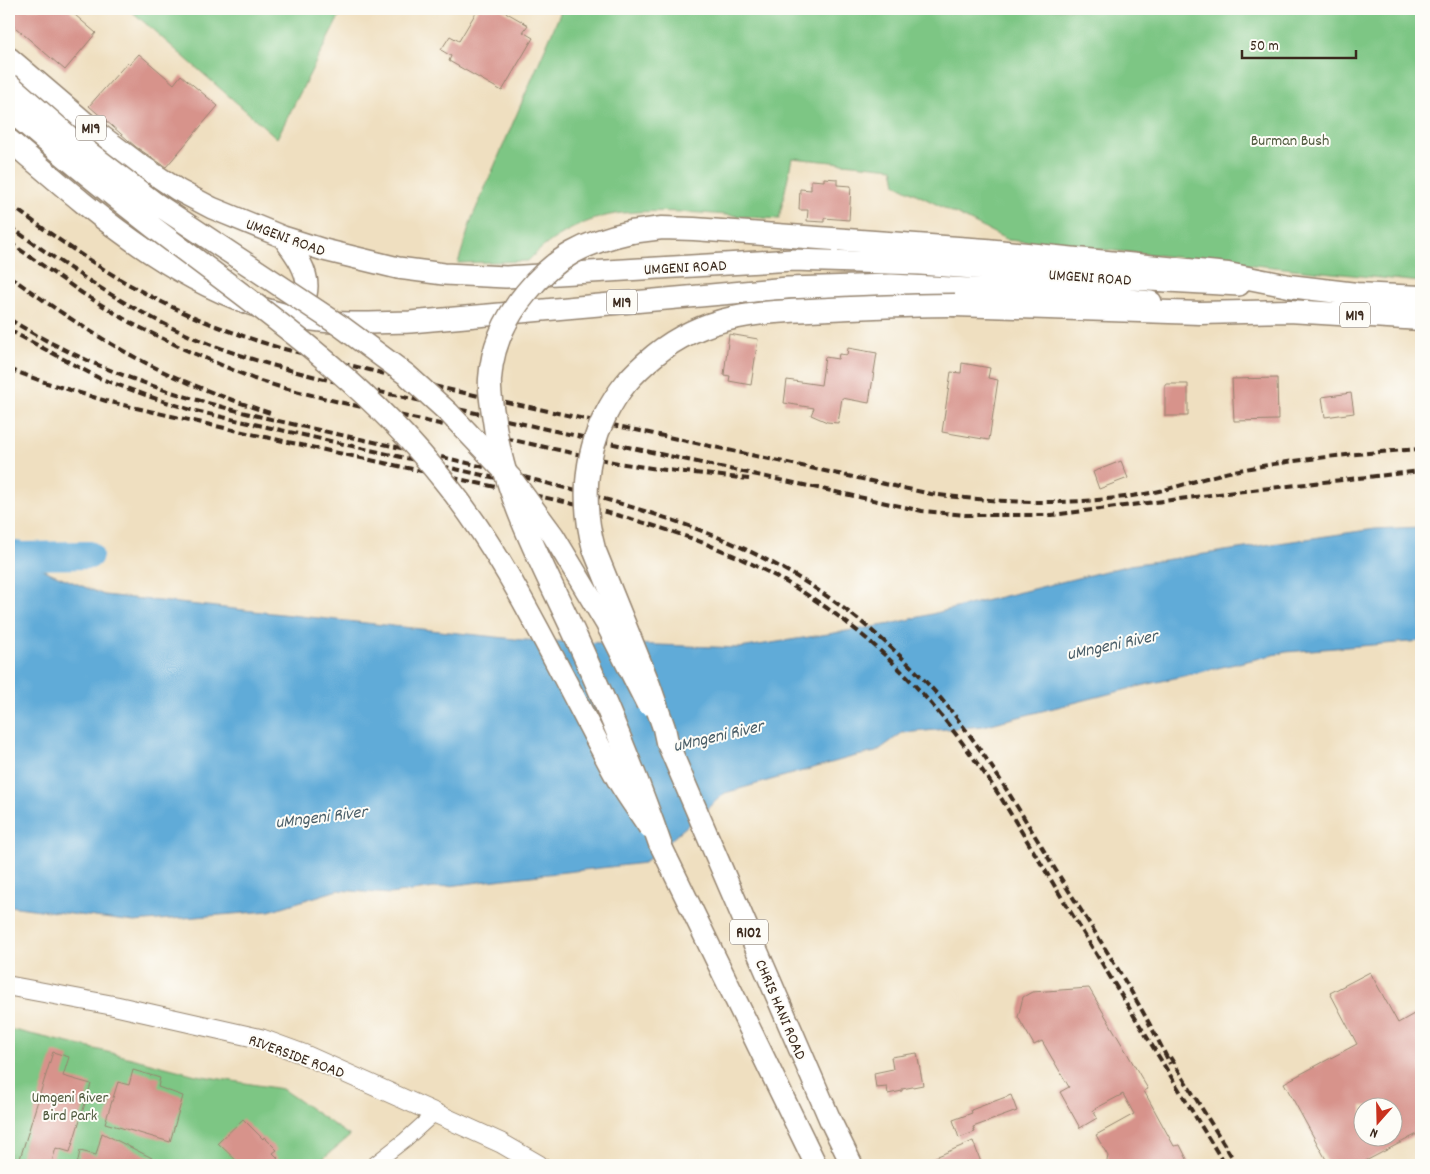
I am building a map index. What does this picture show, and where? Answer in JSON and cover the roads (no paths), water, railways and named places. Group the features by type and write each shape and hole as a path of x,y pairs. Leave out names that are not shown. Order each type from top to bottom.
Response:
{"highway":[{"path":"660,844 629,760 577,639 534,546 499,455 490,393 490,376 498,342 506,323 523,296 553,265 571,252 590,244 630,232 662,228 946,247 1228,274 1289,286"},
{"name":"UMGENI ROAD","path":"1289,286 1356,294 1417,294"},
{"path":"666,742 657,707 594,549 589,531 586,498 591,452 601,422 620,389 638,369 677,339 698,329 728,319 774,312 905,305 1183,313 1289,311"},
{"name":"UMGENI ROAD","path":"1289,311 1421,319"}],"main road":[{"name":"UMGENI ROAD","path":"9,58 96,132 178,190 212,208 283,237 361,260 398,268 444,274 506,277 793,260 920,264 1134,279 1289,286"},
{"name":"CHRIS HANI ROAD","path":"9,84 74,140 155,203 342,327 407,375 455,419 511,478 553,535 606,623 666,742 831,1122 852,1165"},
{"path":"9,110 153,227 261,307 323,357 372,401 410,440 446,482 484,536 511,579 618,781 660,844"},
{"name":"UMGENI ROAD","path":"9,140 127,237 188,277 248,303 300,318 370,324 410,322 788,288 891,285 1051,293 1289,311"},
{"path":"283,237 297,257 306,276 307,287 300,318"},
{"name":"R102","path":"660,844 816,1165"},
{"name":"RIVERSIDE ROAD","path":"9,986 116,1006 262,1039 312,1057 435,1112 501,1143 539,1165"}],"street":[{"path":"373,1165 405,1140 435,1112"}],"water":[{"name":"uMngeni River","path":"1421,527 1421,641 1286,652 1132,688 983,726 902,733 876,752 725,793 644,863 390,894 338,890 269,911 134,922 9,906 9,559 34,566 104,595 524,640 740,648 891,624 1130,565 1374,529"}],"waterway":[{"path":"9,554 23,556 89,555"}],"railway":[{"path":"9,204 89,260 156,299 208,323 280,348 442,388 931,494 1008,501 1086,501 1151,493 1218,475 1267,465 1333,456 1421,449"},
{"path":"9,226 103,290 152,318 204,342 268,364 367,389 580,437 922,511 965,515 1052,515 1421,471"},
{"path":"9,242 82,293 131,323 186,350 254,379 339,402 618,463 749,479"},
{"path":"9,276 78,323 131,355 195,386 273,414"},
{"path":"9,319 57,346 105,368 204,402 502,472 594,496 665,518 734,544 778,566 818,590 857,618 911,666 946,704 963,726 1011,797 1116,965 1170,1064"},
{"path":"9,330 99,378 191,410 509,481"},
{"path":"9,369 106,401 550,499 643,522 688,537 732,555 776,576 818,602 846,622 897,667 920,691 962,742 1001,798 1225,1165"},
{"path":"1170,1057 1237,1165"}],"park label":[{"name":"Burman Bush","path":"1290,139"},
{"name":"Umgeni River Bird Park","path":"70,1105"}]}
